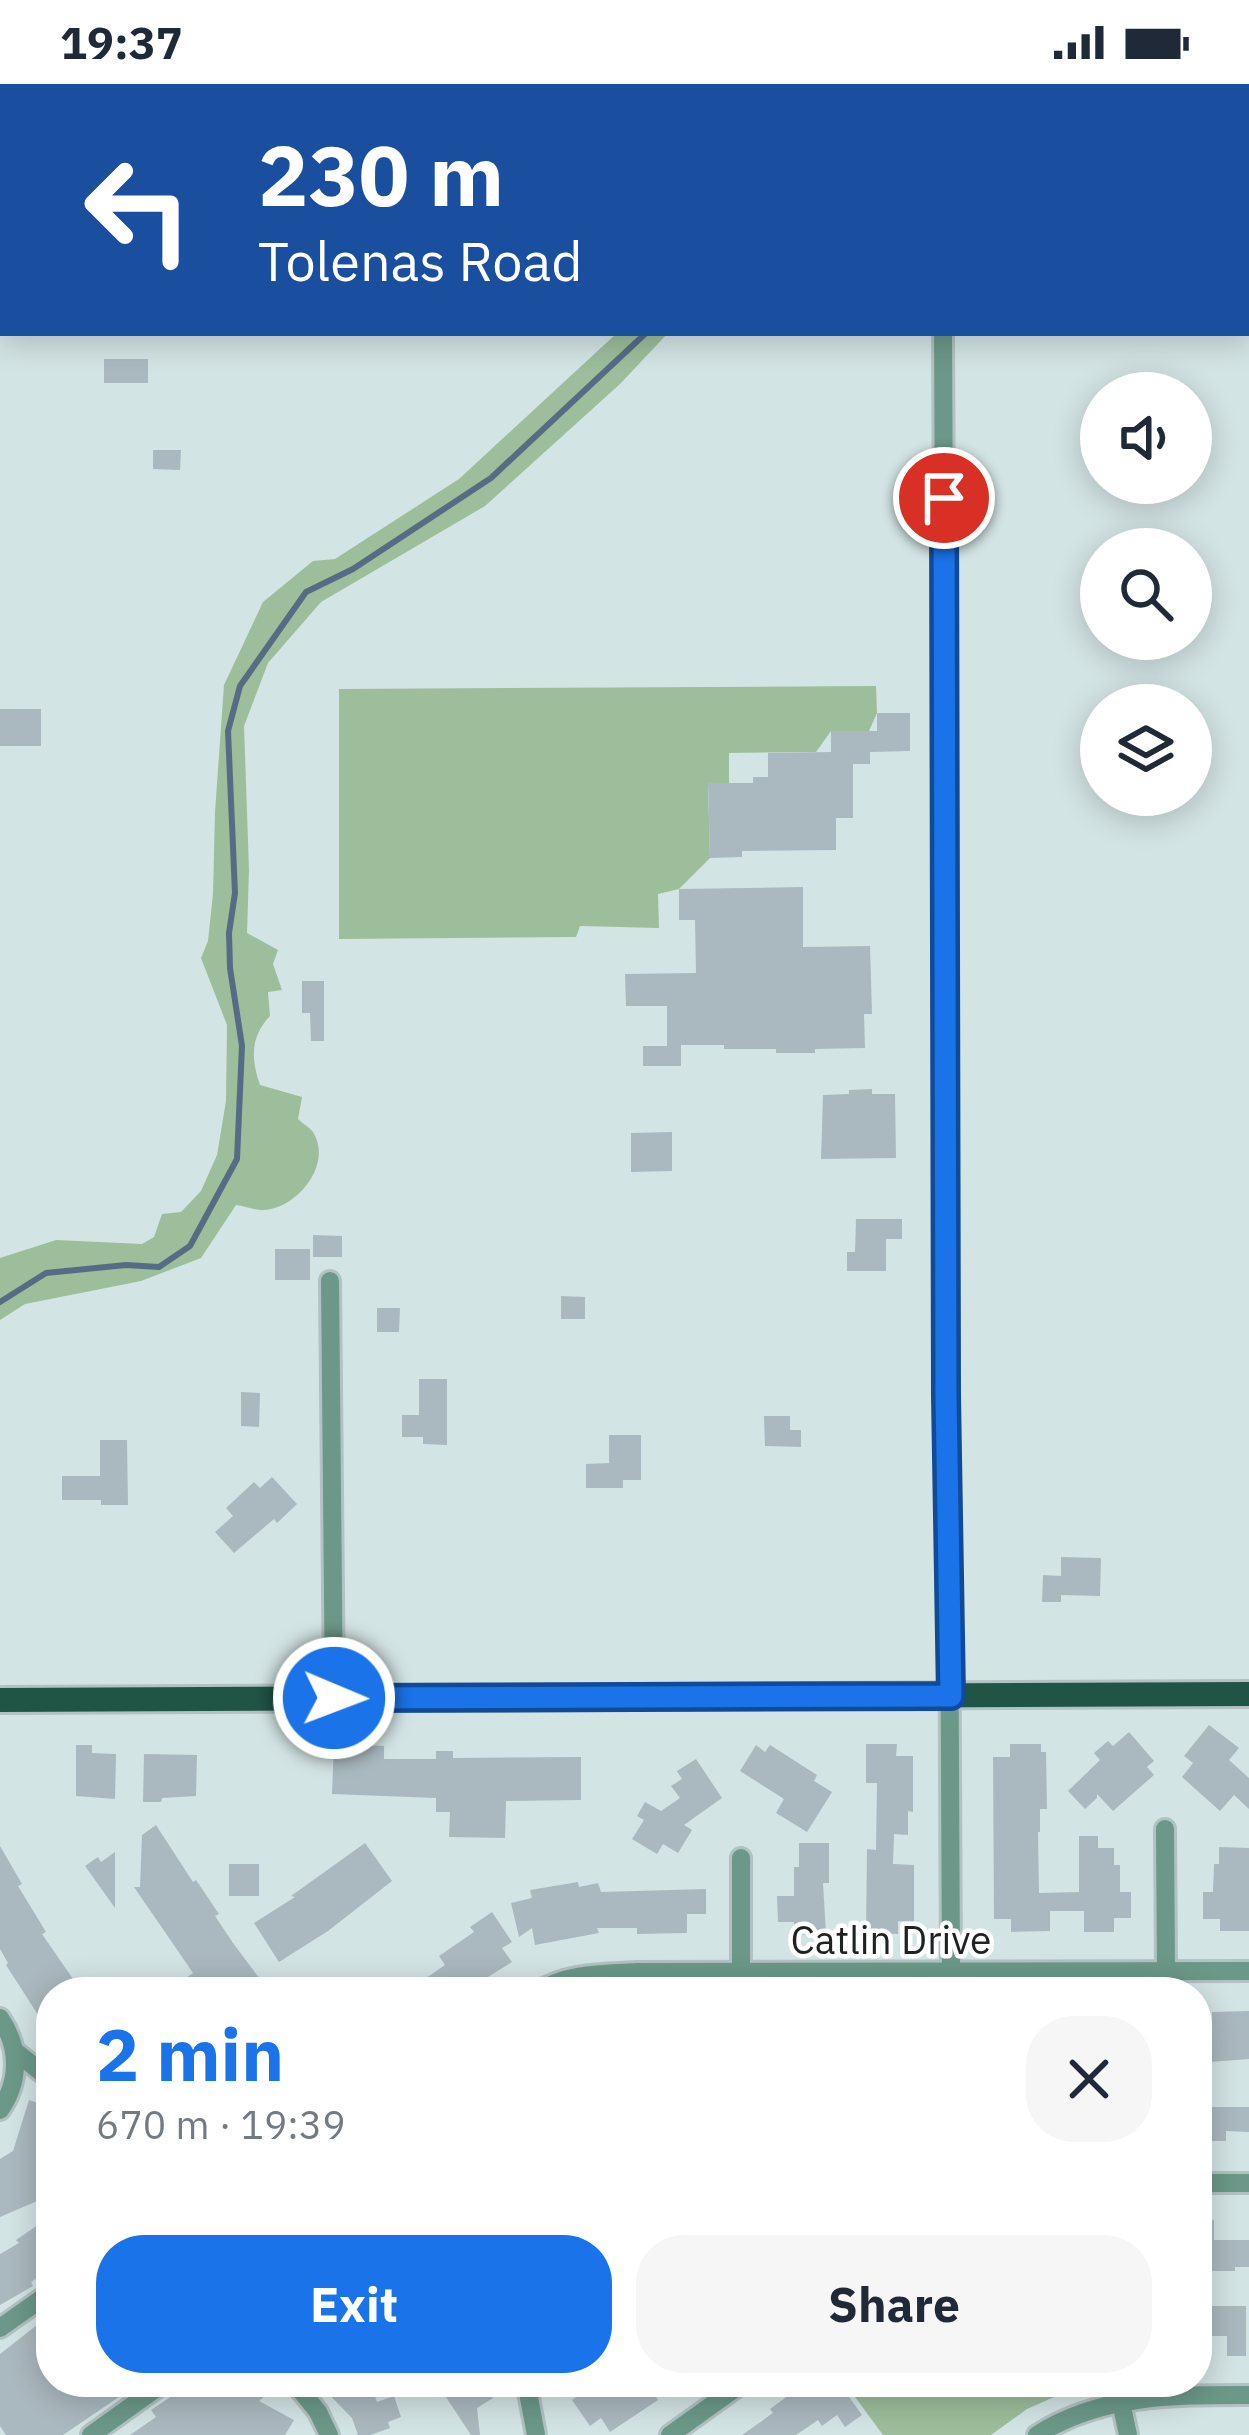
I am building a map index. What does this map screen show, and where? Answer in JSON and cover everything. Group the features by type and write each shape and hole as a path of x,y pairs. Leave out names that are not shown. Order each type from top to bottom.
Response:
{"main road":[{"path":"0,1700 1249,1694"}],"street":[{"path":"943,336 951,1972"},
{"path":"330,1281 334,1698"},
{"path":"1165,1829 1166,1971"},
{"path":"741,1858 741,1972"},
{"name":"Catlin Drive","path":"572,1977 637,1972 1249,1971"},
{"path":"0,2018 16,2052 36,2068"},
{"path":"0,2110 8,2099 16,2052"},
{"path":"1212,2183 1249,2183"},
{"path":"0,2328 36,2303"},
{"path":"1212,2395 1249,2395"},
{"path":"91,2435 144,2397"},
{"path":"306,2397 328,2435"},
{"path":"529,2397 536,2435"},
{"path":"670,2435 723,2397"},
{"path":"1037,2435 1083,2412 1153,2397"},
{"path":"1121,2402 1128,2435"}],"green space":[{"path":"614,336 665,336 620,384 485,506 321,602 268,663 244,726 247,933 278,950 273,964 282,990 268,992 270,1016 256,1040 255,1066 260,1085 302,1097 298,1119 318,1144 319,1157 309,1182 277,1207 262,1210 236,1205 201,1258 141,1281 25,1304 0,1320 0,1258 56,1240 142,1244 154,1237 162,1214 181,1212 201,1191 217,1155 226,1101 227,1025 201,958 208,941 213,894 224,685 263,602 313,561 335,559 459,479"},
{"path":"876,686 877,713 869,731 831,731 816,752 729,753 729,783 708,784 710,858 679,889 658,894 659,928 580,926 576,937 339,939 339,689"},
{"path":"855,2397 1054,2397 1027,2409 991,2435 883,2435"}],"building":[{"path":"104,359 148,359 148,383 104,383"},
{"path":"153,450 181,450 180,470 153,469"},
{"path":"0,709 41,709 41,746 0,746"},
{"path":"877,713 910,713 910,751 870,752 870,764 853,764 853,818 836,818 836,850 742,851 742,857 710,858 708,783 753,783 753,777 768,777 768,753 831,752 831,731 877,731"},
{"path":"803,887 803,947 870,946 872,1014 864,1014 865,1048 776,1053 776,1049 681,1045 681,1066 643,1066 643,1046 667,1046 667,1006 626,1006 625,974 696,973 695,920 679,920 679,889"},
{"path":"302,981 324,981 324,1041 311,1041 310,1013 302,1013"},
{"path":"872,1089 872,1094 895,1094 896,1158 821,1159 823,1095"},
{"path":"672,1132 672,1171 631,1172 631,1133"},
{"path":"856,1219 902,1219 902,1239 886,1239 886,1271 847,1271 847,1252 855,1252"},
{"path":"313,1235 342,1236 342,1257 313,1257"},
{"path":"275,1249 310,1249 310,1280 275,1280"},
{"path":"561,1296 585,1297 585,1319 561,1319"},
{"path":"377,1308 400,1308 399,1332 377,1332"},
{"path":"419,1379 447,1379 447,1445 423,1444 423,1437 402,1437 402,1415 419,1415"},
{"path":"241,1392 260,1393 259,1427 241,1426"},
{"path":"764,1416 790,1416 790,1430 801,1430 801,1447 765,1446"},
{"path":"609,1435 641,1435 641,1480 623,1480 623,1488 586,1488 586,1464 609,1463"},
{"path":"100,1440 127,1440 128,1505 62,1500 62,1476 100,1476"},
{"path":"272,1477 297,1504 234,1553 215,1532 233,1516 226,1508 254,1482 260,1488"},
{"path":"1061,1557 1101,1558 1100,1596 1061,1595 1061,1602 1042,1602 1043,1575 1061,1576"},
{"path":"1209,1725 1239,1748 1229,1760 1249,1778 1249,1809 1234,1795 1220,1811 1182,1777 1193,1763 1184,1756"},
{"path":"1129,1732 1154,1761 1147,1767 1154,1775 1113,1811 1097,1794 1085,1809 1068,1791 1100,1760 1094,1753 1108,1741 1113,1746"},
{"path":"334,1744 384,1746 384,1759 436,1759 436,1751 453,1751 453,1758 581,1757 581,1800 506,1801 505,1838 449,1837 450,1812 436,1812 436,1798 332,1794"},
{"path":"866,1744 897,1744 896,1756 913,1756 913,1812 908,1811 908,1835 894,1834 893,1864 914,1865 914,1922 898,1921 898,1934 866,1933 867,1849 876,1850 877,1783 866,1783"},
{"path":"1010,1744 1041,1744 1041,1752 1046,1752 1047,1809 1040,1809 1038,1832 1039,1893 1079,1892 1079,1836 1098,1836 1098,1848 1114,1848 1114,1865 1120,1865 1120,1892 1131,1892 1131,1918 1114,1918 1114,1932 1084,1932 1084,1911 1050,1911 1050,1931 1011,1932 1011,1919 994,1919 993,1757 1010,1757"},
{"path":"76,1745 92,1745 92,1753 116,1754 115,1799 76,1796"},
{"path":"756,1745 765,1752 770,1745 817,1775 814,1781 832,1792 807,1832 776,1813 784,1799 740,1771"},
{"path":"144,1754 197,1755 196,1796 143,1802"},
{"path":"696,1759 722,1798 684,1825 692,1830 678,1853 663,1844 657,1854 632,1839 644,1820 637,1816 645,1802 661,1811 680,1798 671,1786 682,1779 677,1771"},
{"path":"156,1825 258,1977 187,1977 193,1973 134,1887 140,1887 142,1835"},
{"path":"365,1843 392,1881 279,1962 254,1923"},
{"path":"799,1843 829,1843 829,1883 823,1883 826,1933 795,1935 794,1922 778,1922 777,1896 794,1896"},
{"path":"0,1846 46,1932 42,1934 72,1977 36,1977 36,2012 0,1949"},
{"path":"1219,1847 1249,1848 1249,1931 1220,1931 1220,1919 1203,1919 1203,1892 1213,1892"},
{"path":"115,1852 115,1908 85,1866"},
{"path":"229,1864 259,1864 259,1896 229,1896"},
{"path":"578,1882 579,1887 598,1883 601,1892 706,1889 706,1914 687,1914 687,1933 637,1934 637,1928 597,1928 599,1933 535,1945 532,1928 519,1937 511,1903 532,1898 530,1890"},
{"path":"492,1912 512,1942 502,1948 512,1962 488,1977 428,1977 445,1965 439,1956 474,1932 470,1927"},
{"path":"1249,2011 1249,2059 1212,2062 1212,2012"},
{"path":"29,2100 36,2102 36,2201 0,2217 0,2159 13,2151"},
{"path":"1212,2107 1249,2107 1249,2132 1226,2131 1226,2141 1212,2141"},
{"path":"1212,2220 1214,2240 1249,2240 1249,2267 1235,2267 1235,2271 1212,2271"},
{"path":"36,2226 36,2278 33,2286 0,2305 0,2254 19,2243 16,2240"},
{"path":"1212,2306 1246,2306 1246,2356 1227,2356 1227,2336 1212,2336"},
{"path":"36,2326 36,2397 119,2397 63,2435 6,2435 0,2426 0,2354"},
{"path":"170,2397 264,2397 259,2401 294,2420 285,2435 130,2435 156,2417 151,2410"},
{"path":"332,2397 375,2397 377,2402 394,2397 401,2417 388,2422 390,2428 370,2435 358,2435 352,2418"},
{"path":"446,2397 493,2398 477,2408 480,2435 471,2435"},
{"path":"786,2397 849,2397 862,2415 845,2427 837,2415 822,2426 818,2420 796,2435 742,2435 773,2413 770,2409"},
{"path":"572,2400 658,2400 610,2432 601,2418 590,2426"}],"waterway":[{"path":"0,1302 46,1273 126,1265 159,1267 190,1246 237,1159 242,1046 230,968 235,893 228,731 240,686 306,592 353,569 491,478 643,336"}],"route":[{"path":"334,1698 951,1696 944,498"}]}
